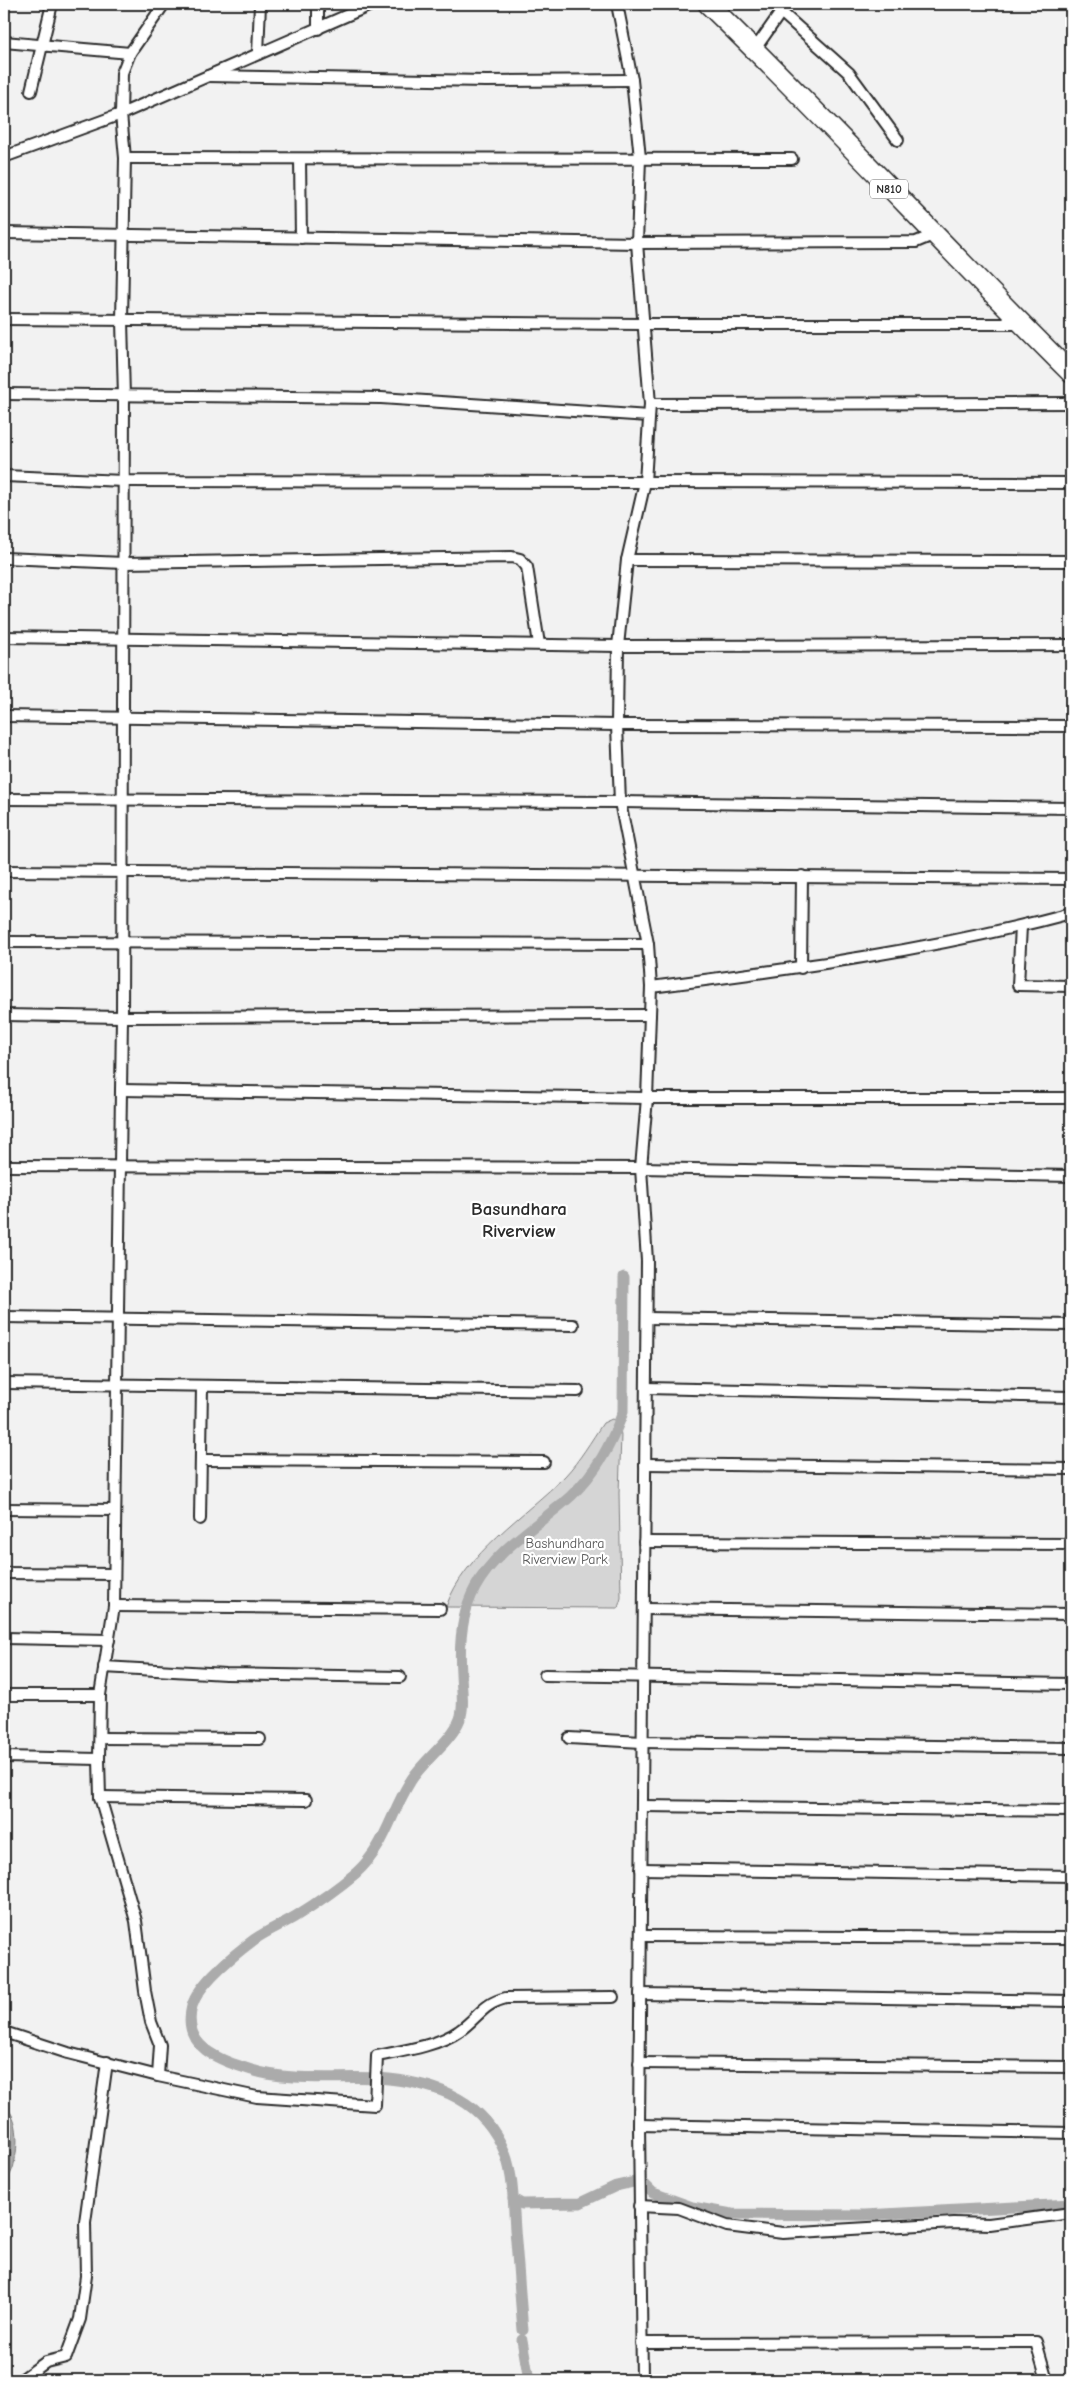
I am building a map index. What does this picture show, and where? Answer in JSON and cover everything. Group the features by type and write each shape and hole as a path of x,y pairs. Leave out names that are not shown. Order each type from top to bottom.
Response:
{"highway":[{"name":"N810","path":"708,4 755,49 933,234 1071,373"}],"street":[{"path":"32,91 52,4"},
{"path":"158,2076 160,2045 151,2022 136,1922 100,1797 99,1759 100,1695 114,1606 123,872 124,396 122,236 125,158 121,114 122,73 130,53 164,4"},
{"path":"258,54 260,4"},
{"path":"318,4 318,29"},
{"path":"4,157 121,114 373,4"},
{"path":"617,4 632,80 640,158 637,243 650,404 645,482 627,560 618,646 617,725 620,802 636,874 648,944 651,987 647,1098 641,1168 647,1261 639,2063 642,2380"},
{"path":"755,49 779,8 849,73 898,140"},
{"path":"4,42 130,53"},
{"path":"208,76 486,81 632,80"},
{"path":"125,158 792,159"},
{"path":"300,159 301,238"},
{"path":"4,233 637,243 916,242 933,234"},
{"path":"4,319 643,324 1021,324"},
{"path":"4,394 381,398 649,416"},
{"path":"650,404 1071,403"},
{"path":"4,476 124,481 1071,483"},
{"path":"4,558 124,563 520,559 527,566 539,644"},
{"path":"627,560 1071,561"},
{"path":"4,637 618,646 1071,645"},
{"path":"4,716 617,725 1071,726"},
{"path":"4,799 620,802 1071,808"},
{"path":"4,871 636,874 1071,879"},
{"path":"802,876 802,968"},
{"path":"651,987 802,968 877,956 1021,926 1071,913"},
{"path":"1021,926 1018,985 1071,986"},
{"path":"4,942 122,944 648,944"},
{"path":"4,1015 122,1017 650,1015"},
{"path":"121,1090 647,1098 1071,1098"},
{"path":"4,1166 641,1168 1071,1176"},
{"path":"4,1317 573,1325"},
{"path":"647,1318 1071,1325"},
{"path":"4,1383 578,1392"},
{"path":"200,1519 202,1386"},
{"path":"646,1388 1071,1397"},
{"path":"201,1460 544,1462"},
{"path":"645,1464 1071,1469"},
{"path":"4,1509 115,1510"},
{"path":"644,1542 1071,1544"},
{"path":"4,1573 114,1574"},
{"path":"114,1606 440,1609"},
{"path":"644,1609 1071,1614"},
{"path":"4,1638 109,1640"},
{"path":"104,1667 226,1674 400,1677"},
{"path":"545,1675 1071,1684"},
{"path":"4,1695 100,1695"},
{"path":"100,1738 260,1739"},
{"path":"569,1738 642,1742 1071,1748"},
{"path":"4,1757 99,1759"},
{"path":"100,1797 306,1800"},
{"path":"642,1806 1071,1811"},
{"path":"641,1869 1071,1876"},
{"path":"640,1936 1071,1938"},
{"path":"640,1994 1071,2001"},
{"path":"4,2032 68,2053 158,2076 257,2098 375,2105 377,2056 424,2046 458,2032 492,2001 506,1998 613,1997"},
{"path":"21,2380 46,2362 66,2357 80,2319 86,2276 85,2222 107,2062"},
{"path":"639,2063 1071,2067"},
{"path":"639,2125 1071,2133"},
{"path":"639,2206 679,2208 727,2226 783,2233 954,2222 988,2224 1071,2213"},
{"path":"641,2344 1036,2342 1047,2380"}],"green space":[{"name":"Bashundhara Riverview Park","path":"612,1419 619,1423 621,1435 619,1493 621,1598 618,1608 446,1607 455,1588 481,1553 565,1476 603,1423"}],"water":[{"path":"4,2106 9,2111 16,2126 17,2144 13,2168 4,2186"}],"waterway":[{"path":"523,2330 511,2175 501,2144 491,2127 479,2114 450,2094 415,2083 378,2078 281,2076 266,2074 240,2066 206,2050 192,2032 190,2020 192,2006 196,1997 210,1978 228,1960 255,1939 327,1896 366,1863 381,1841 410,1782 456,1727 462,1708 460,1651 462,1629 470,1598 475,1588 494,1561 506,1549 559,1507 580,1487 602,1457 623,1412 624,1277"},
{"path":"513,2199 522,2204 580,2203 616,2186 634,2182 645,2185 653,2193 692,2207 732,2214 865,2215 1071,2204"},
{"path":"522,2340 529,2380"}],"district":[{"name":"Basundhara Riverview","path":"519,1219"}]}
